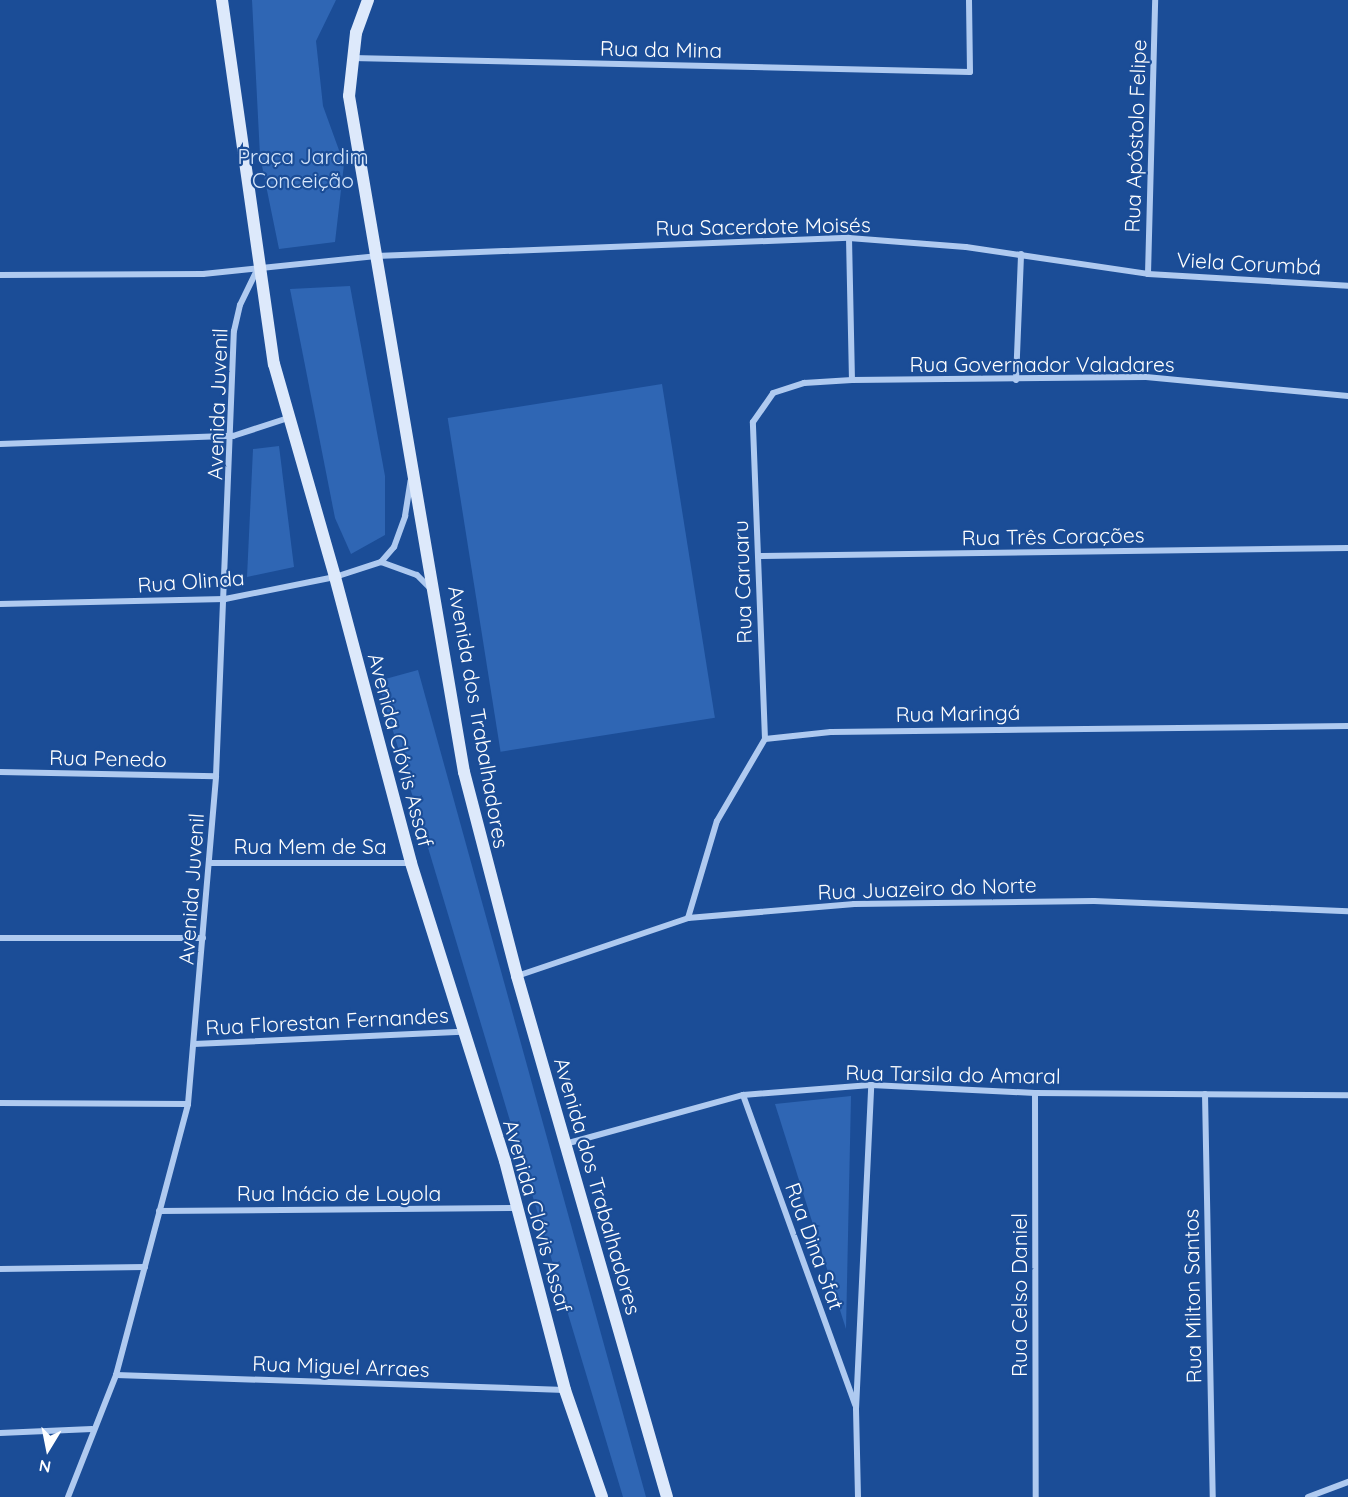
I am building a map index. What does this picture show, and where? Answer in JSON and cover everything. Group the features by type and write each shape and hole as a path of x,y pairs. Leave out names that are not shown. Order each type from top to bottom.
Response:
{"street":[{"name":"Avenida Clóvis Assaf","path":"222,0 234,64 258,268 273,364 335,577 411,863 518,1208 565,1390 602,1497"},
{"name":"Avenida dos Trabalhadores","path":"368,0 352,58 349,96 437,596 464,772 517,976 667,1497"},
{"name":"Rua da Mina","path":"352,58 970,72 969,0"},
{"name":"Rua Apóstolo Felipe","path":"1148,274 1155,0"},
{"name":"Rua Sacerdote Moisés","path":"0,275 203,274 376,256 849,238 1021,254 1148,274"},
{"path":"849,238 852,380"},
{"path":"1016,380 1021,254"},
{"name":"Avenida Juvenil","path":"68,1497 92,1429 116,1375 188,1104 216,776 233,436 234,332 240,305 258,268"},
{"name":"Viela Corumbá","path":"1148,274 1348,286"},
{"name":"Rua Governador Valadares","path":"753,422 773,393 804,383 852,380 1146,377 1348,396"},
{"path":"0,444 233,436 288,418"},
{"name":"Rua Caruaru","path":"753,422 765,740"},
{"path":"413,461 405,516 394,547 381,562 417,575 437,596"},
{"name":"Rua Três Corações","path":"758,556 1348,548"},
{"name":"Rua Olinda","path":"0,604 225,599 335,577 381,562"},
{"name":"Rua Maringá","path":"765,740 831,732 1348,726"},
{"path":"688,918 717,820 765,740"},
{"name":"Rua Penedo","path":"0,772 216,776"},
{"name":"Rua Mem de Sa","path":"210,862 411,863"},
{"name":"Rua Juazeiro do Norte","path":"517,976 688,918 854,904 1094,901 1348,911"},
{"path":"0,938 203,939"},
{"name":"Rua Florestan Fernandes","path":"194,1044 462,1032"},
{"name":"Rua Tarsila do Amaral","path":"565,1144 743,1095 871,1085 1035,1093 1348,1095"},
{"name":"Rua Dina Sfat","path":"858,1497 856,1408 871,1085"},
{"name":"Rua Celso Daniel","path":"1035,1093 1036,1497"},
{"name":"Rua Milton Santos","path":"1205,1094 1213,1497"},
{"name":"Rua Dina Sfat","path":"743,1095 856,1408"},
{"path":"0,1103 188,1104"},
{"name":"Rua Inácio de Loyola","path":"159,1210 518,1208"},
{"path":"0,1269 144,1267"},
{"name":"Rua Miguel Arraes","path":"116,1375 565,1390"},
{"path":"0,1433 92,1429"},
{"path":"1308,1497 1348,1482"}],"green space":[{"name":"Praça Jardim Conceição","path":"252,0 336,0 316,41 323,106 344,164 335,242 279,249 260,156"},
{"path":"350,286 385,476 385,535 351,554 335,518 290,289"},
{"path":"662,384 715,718 501,752 448,418"},
{"path":"279,446 294,567 247,577 253,449"},
{"path":"418,670 646,1497 623,1497 378,681"},
{"path":"851,1096 846,1329 775,1104"}]}
